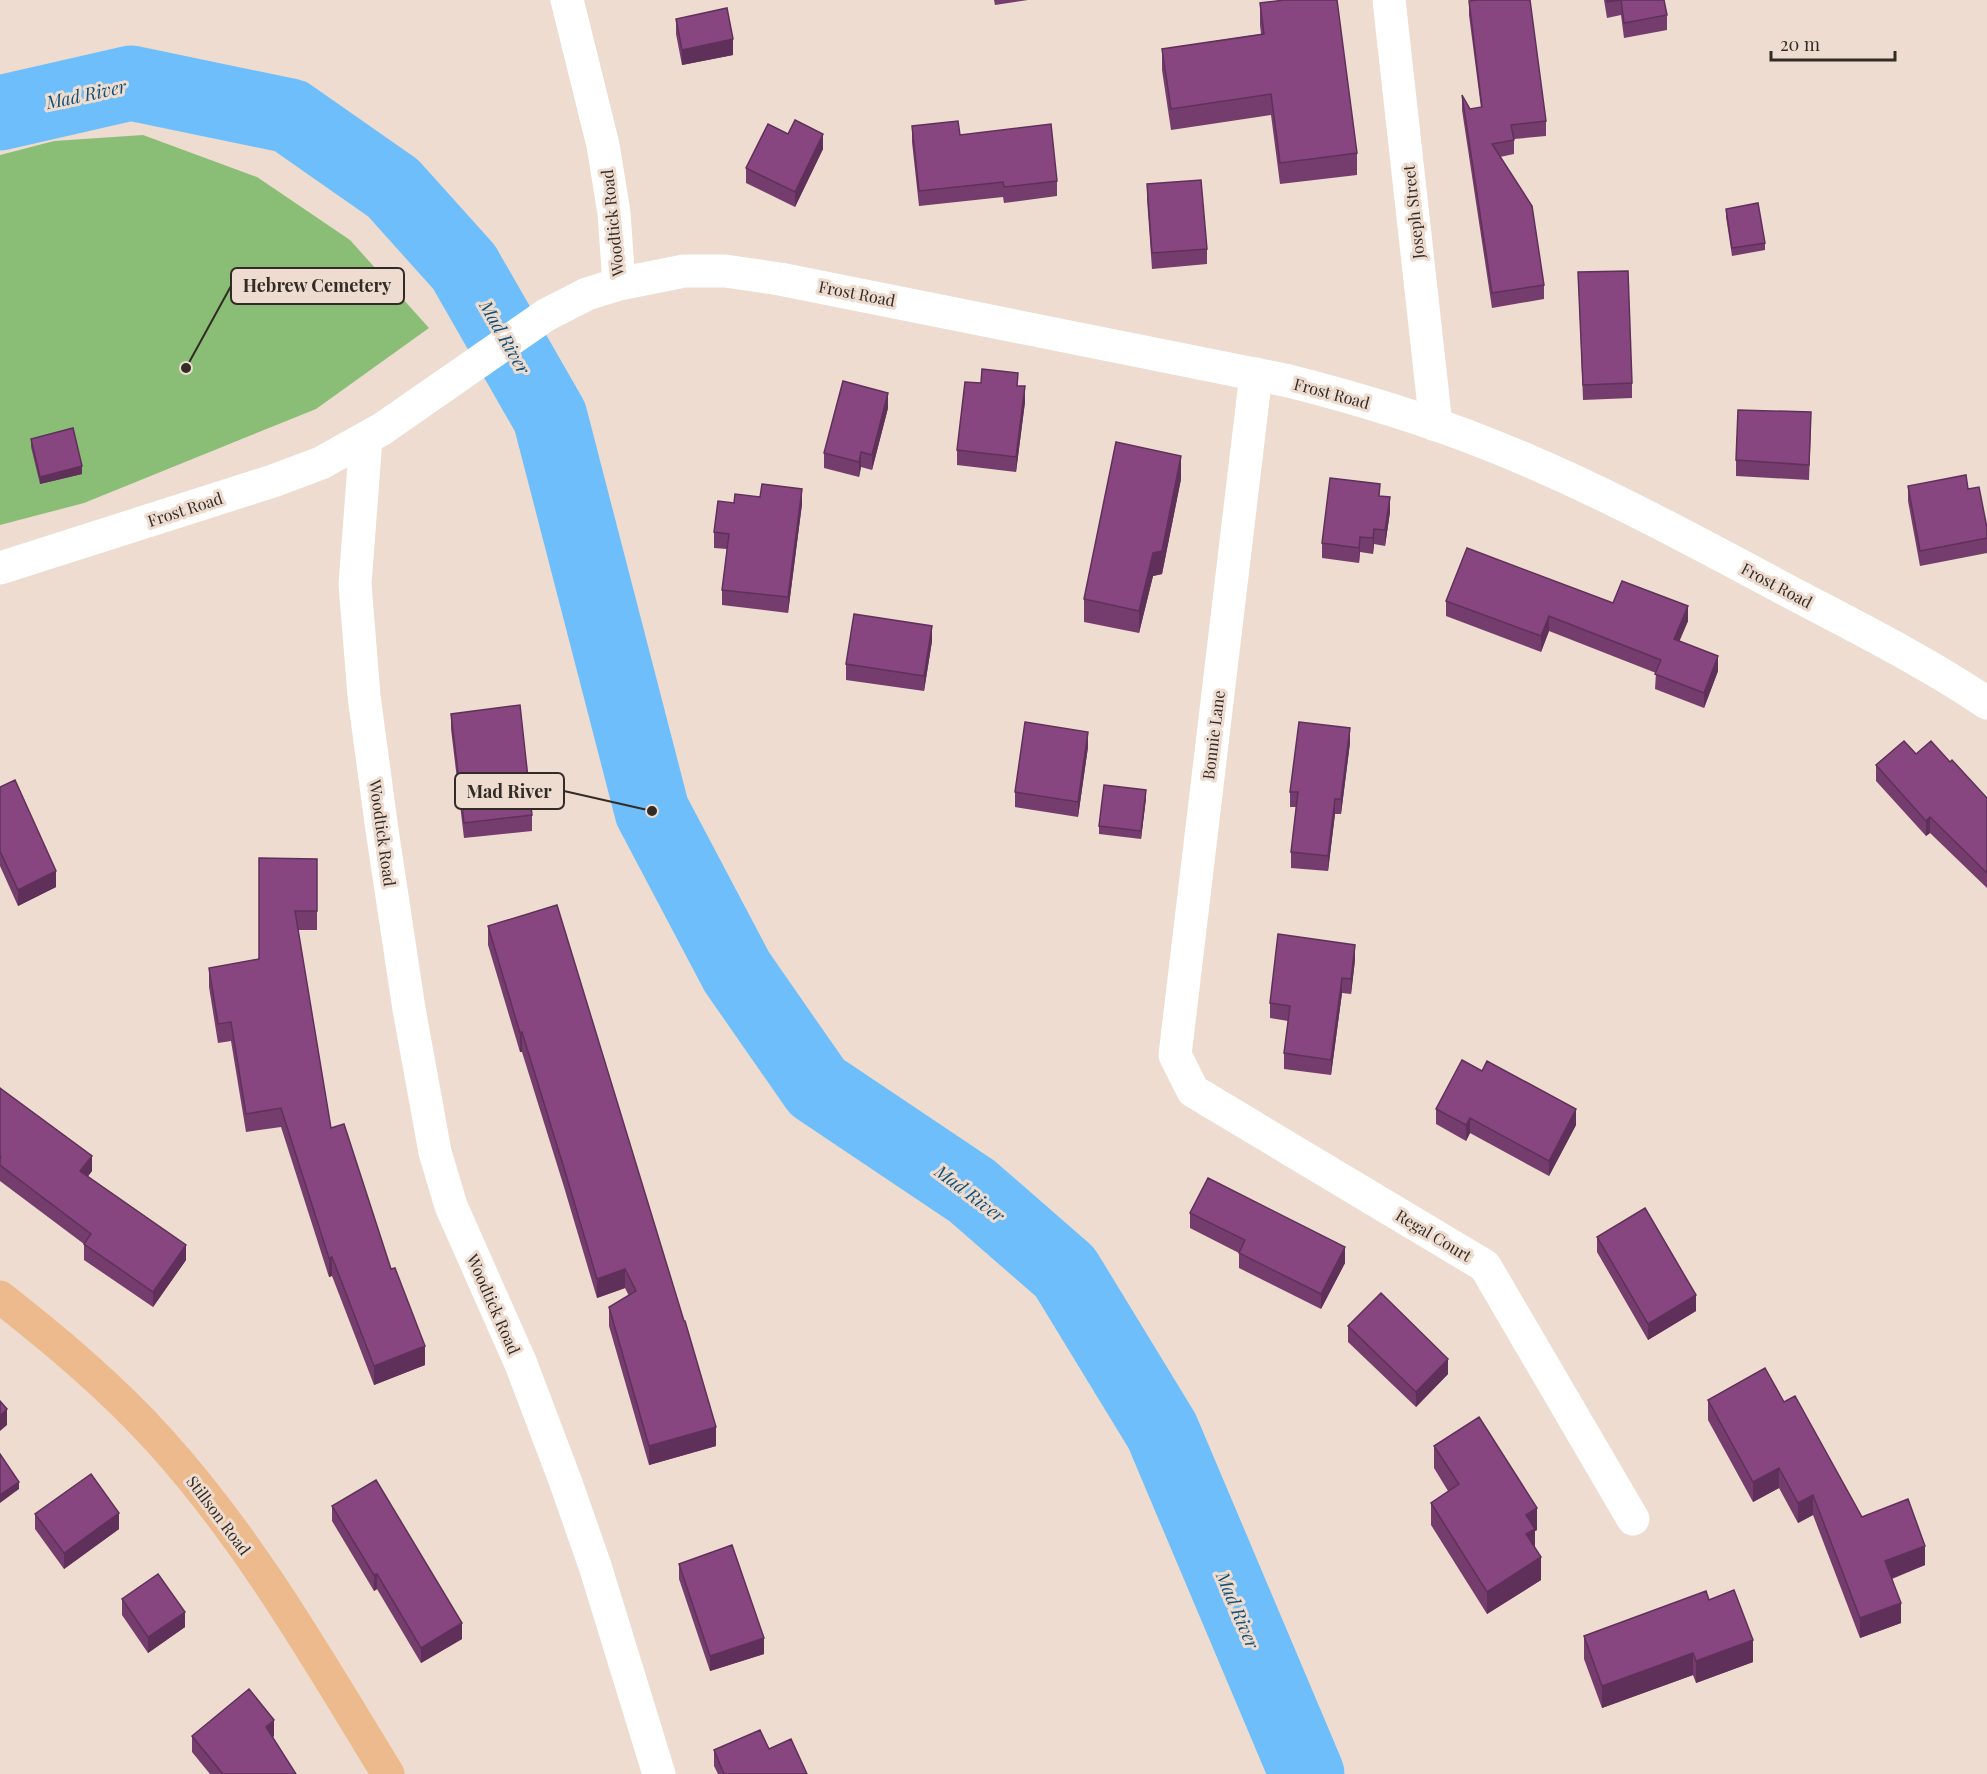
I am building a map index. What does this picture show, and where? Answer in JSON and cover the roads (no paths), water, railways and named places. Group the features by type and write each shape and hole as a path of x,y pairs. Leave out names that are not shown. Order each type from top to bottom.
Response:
{"main road":[{"name":"Woodtick Road","path":"567,0 603,145 614,213 619,284 587,294 546,315 366,439 356,573 357,621 364,696 382,830 428,1116 451,1206 521,1364 567,1483 659,1774"},
{"name":"Joseph Street","path":"1389,0 1436,425"},
{"name":"Frost Road","path":"619,284 684,272 725,271 780,279 1256,374 1351,397 1436,425 1548,470 1649,519 1896,649 1987,703"},
{"name":"Bonnie Lane","path":"1193,1091 1174,1055 1256,374"},
{"name":"Frost Road","path":"0,568 281,478 321,462 366,439"},
{"name":"Regal Court","path":"1193,1091 1485,1266 1633,1519"},
{"name":"Stillson Road","path":"0,1298 99,1379 159,1440 188,1474 280,1599 388,1774"}],"waterway":[{"name":"Mad River","path":"0,113 131,83 290,116 393,188 464,267 550,417 652,811 737,972 817,1087 972,1191 1065,1272 1162,1431 1307,1774"}],"place":[{"name":"Hebrew Cemetery","path":"186,368"},
{"name":"Mad River","path":"652,811"}]}
